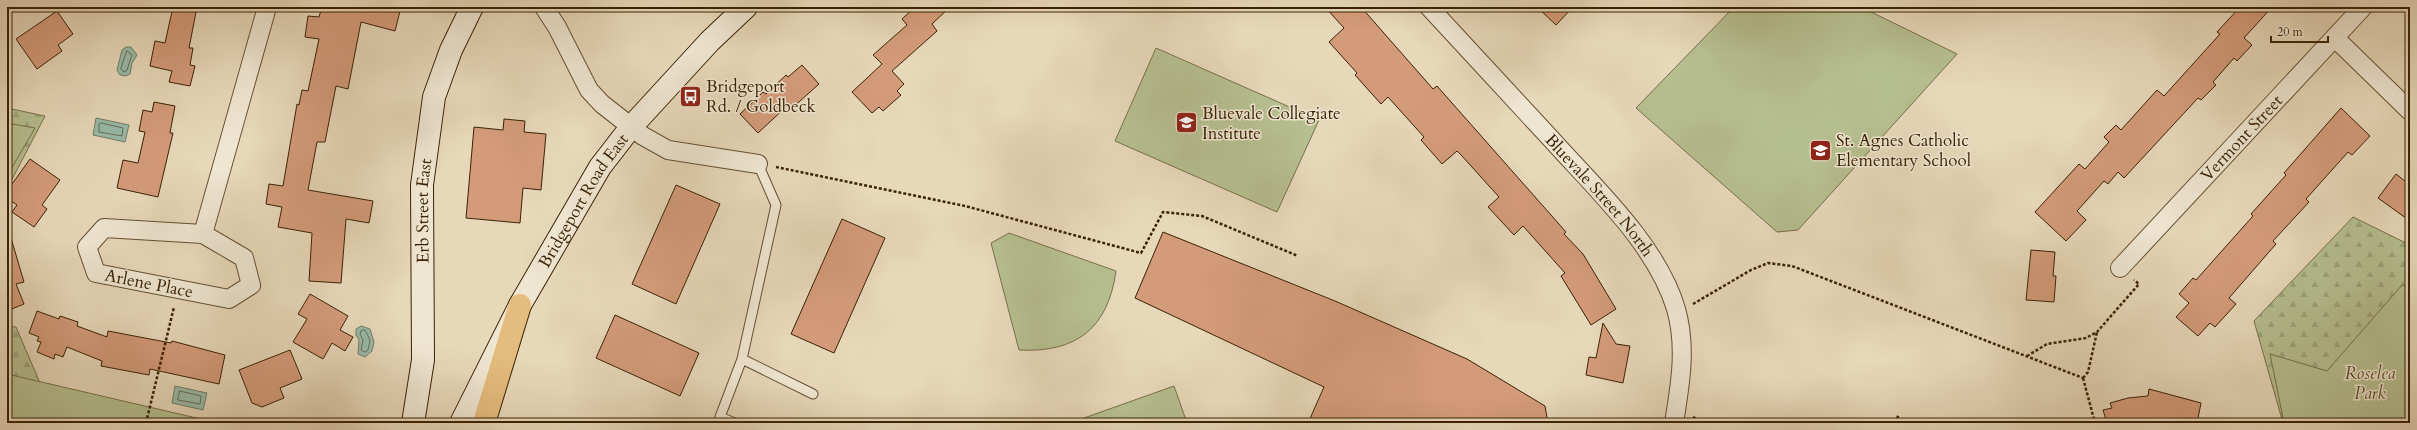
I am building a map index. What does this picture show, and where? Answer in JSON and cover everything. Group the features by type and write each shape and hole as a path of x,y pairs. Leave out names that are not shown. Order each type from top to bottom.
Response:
{"highway":[{"path":"484,423 520,305"}],"main road":[{"name":"Erb Street East","path":"413,423 423,360 422,185 434,97 451,50 472,7"},
{"name":"Bridgeport Road East","path":"461,423 520,305 600,167 631,127 710,41 746,7"}],"street":[{"path":"203,234 267,7"},
{"path":"544,7 557,27 589,90 602,104 631,127 668,150 758,164"},
{"name":"Bluevale Street North","path":"1429,7 1575,166 1645,246 1668,286 1676,311 1682,368 1674,423"},
{"name":"Vermont Street","path":"2120,268 2363,7"},
{"path":"2335,38 2410,110"},
{"name":"Arlene Place","path":"104,228 203,234 244,258 251,285 229,299 96,273 87,247 104,228"}],"lane":[{"path":"735,423 720,417 742,359 776,205 758,164"},
{"path":"742,359 813,394"}],"path":[{"path":"758,164 965,206 1141,253 1163,212 1202,216 1298,256"},
{"path":"1676,311 1700,301 1768,263 1792,266 2083,378"},
{"path":"2083,378 2088,372 2097,332 2139,284 2120,268"},
{"path":"146,423 178,289"},
{"path":"2027,356 2047,344 2066,342 2097,332"},
{"path":"2083,378 2095,423"},
{"path":"1895,423 1899,414"}],"green space":[{"path":"1734,7 1861,7 1957,54 1798,230 1777,232 1636,108"},
{"path":"1156,48 1319,120 1277,212 1115,141"},
{"path":"7,108 45,116 7,189"},
{"path":"7,123 35,128 7,176"},
{"path":"2353,217 2410,245 2410,423 2283,423 2254,321"},
{"path":"1009,233 1116,271 1112,291 1106,308 1097,322 1086,333 1073,341 1058,347 1039,350 1019,350 991,243"},
{"name":"Roselea Park","path":"2402,285 2410,288 2410,423 2284,423 2270,354 2327,371"},
{"path":"7,326 16,327 49,404 158,423 7,423"},
{"path":"7,374 218,423 7,423"},
{"path":"1174,386 1187,423 1070,423"}],"water":[{"path":"126,47 131,47 137,55 132,63 130,74 126,76 120,75 117,70 122,50"},
{"path":"96,118 129,125 125,142 93,135"},
{"path":"361,326 370,329 374,342 372,351 365,357 358,354 359,340 356,335 356,329"},
{"path":"175,386 207,393 203,410 172,403"}],"building":[{"path":"173,7 197,7 189,48 193,48 190,65 195,66 190,86 169,82 172,71 150,66 155,41 165,43"},
{"path":"322,7 401,7 395,31 361,22 348,89 336,86 325,142 317,142 308,190 373,201 369,223 346,219 341,283 309,281 312,233 278,227 282,207 266,204 269,184 283,186 297,104 299,105 302,90 308,91 319,39 305,37 308,16 319,17"},
{"path":"915,7 950,7 932,24 937,31 892,71 904,84 897,91 901,95 883,111 879,107 872,113 852,92 882,64 873,55 907,25 902,19"},
{"path":"1325,7 1361,7 1433,89 1437,86 1566,232 1564,234 1583,254 1616,309 1591,325 1561,276 1565,273 1523,226 1514,235 1488,207 1499,197 1462,156 1457,151 1442,164 1421,140 1424,137 1388,97 1381,104 1355,75 1357,73 1329,42 1344,28"},
{"path":"1537,7 1573,7 1556,25"},
{"path":"2240,7 2272,7 2244,38 2252,45 2237,61 2234,58 2213,82 2216,85 2201,100 2198,98 2124,178 2118,172 2108,184 2104,181 2077,211 2086,220 2066,241 2035,212 2079,164 2085,169 2109,142 2104,137 2116,125 2121,130 2157,90 2164,96 2220,34 2217,32"},
{"path":"57,11 73,34 58,45 62,51 37,69 16,39"},
{"path":"802,65 819,84 790,110 787,106 758,133 740,114 763,92 766,94 786,75 788,77"},
{"path":"154,102 175,106 170,133 173,133 158,197 117,188 123,160 138,163 145,132 139,131 143,110 152,112"},
{"path":"2341,108 2370,136 2352,155 2348,152 2306,199 2309,202 2273,241 2276,244 2229,298 2236,304 2215,327 2210,323 2198,336 2176,317 2189,303 2179,294 2193,278 2196,280 2253,216 2251,214 2286,175 2284,173"},
{"path":"504,119 525,121 524,132 546,134 541,190 523,188 520,223 466,218 474,127 503,130"},
{"path":"30,159 60,180 42,205 47,209 34,227 12,212 17,205 7,198 7,191"},
{"path":"2396,174 2410,185 2410,221 2378,198"},
{"path":"676,185 720,204 676,304 632,284"},
{"path":"842,219 885,238 834,353 791,334"},
{"path":"1163,232 1335,301 1467,359 1545,406 1548,423 1308,423 1324,387 1135,298"},
{"path":"7,238 11,238 24,282 16,284 24,304 7,311"},
{"path":"2031,250 2055,252 2053,276 2056,276 2054,302 2026,300"},
{"path":"310,294 348,316 340,330 353,337 345,351 332,343 323,359 293,342 307,319 298,314"},
{"path":"37,311 59,319 60,316 78,322 77,326 107,337 108,331 171,343 172,341 225,355 219,384 150,369 149,375 101,366 102,361 67,347 63,357 55,354 54,359 37,352 41,342 37,341 39,337 29,333"},
{"path":"615,315 699,353 680,396 596,358"},
{"path":"1603,323 1616,344 1630,346 1623,383 1586,375 1589,357 1596,358"},
{"path":"290,350 302,379 280,388 284,398 262,407 252,403 239,370"},
{"path":"2149,389 2201,403 2197,423 2107,423 2103,410 2112,408 2110,403 2128,398 2148,396"}],"place":[{"name":"Bridgeport Rd. / Goldbeck","path":"690,96"},
{"name":"Bluevale Collegiate Institute","path":"1187,123"},
{"name":"St. Agnes Catholic Elementary School","path":"1820,150"}]}
